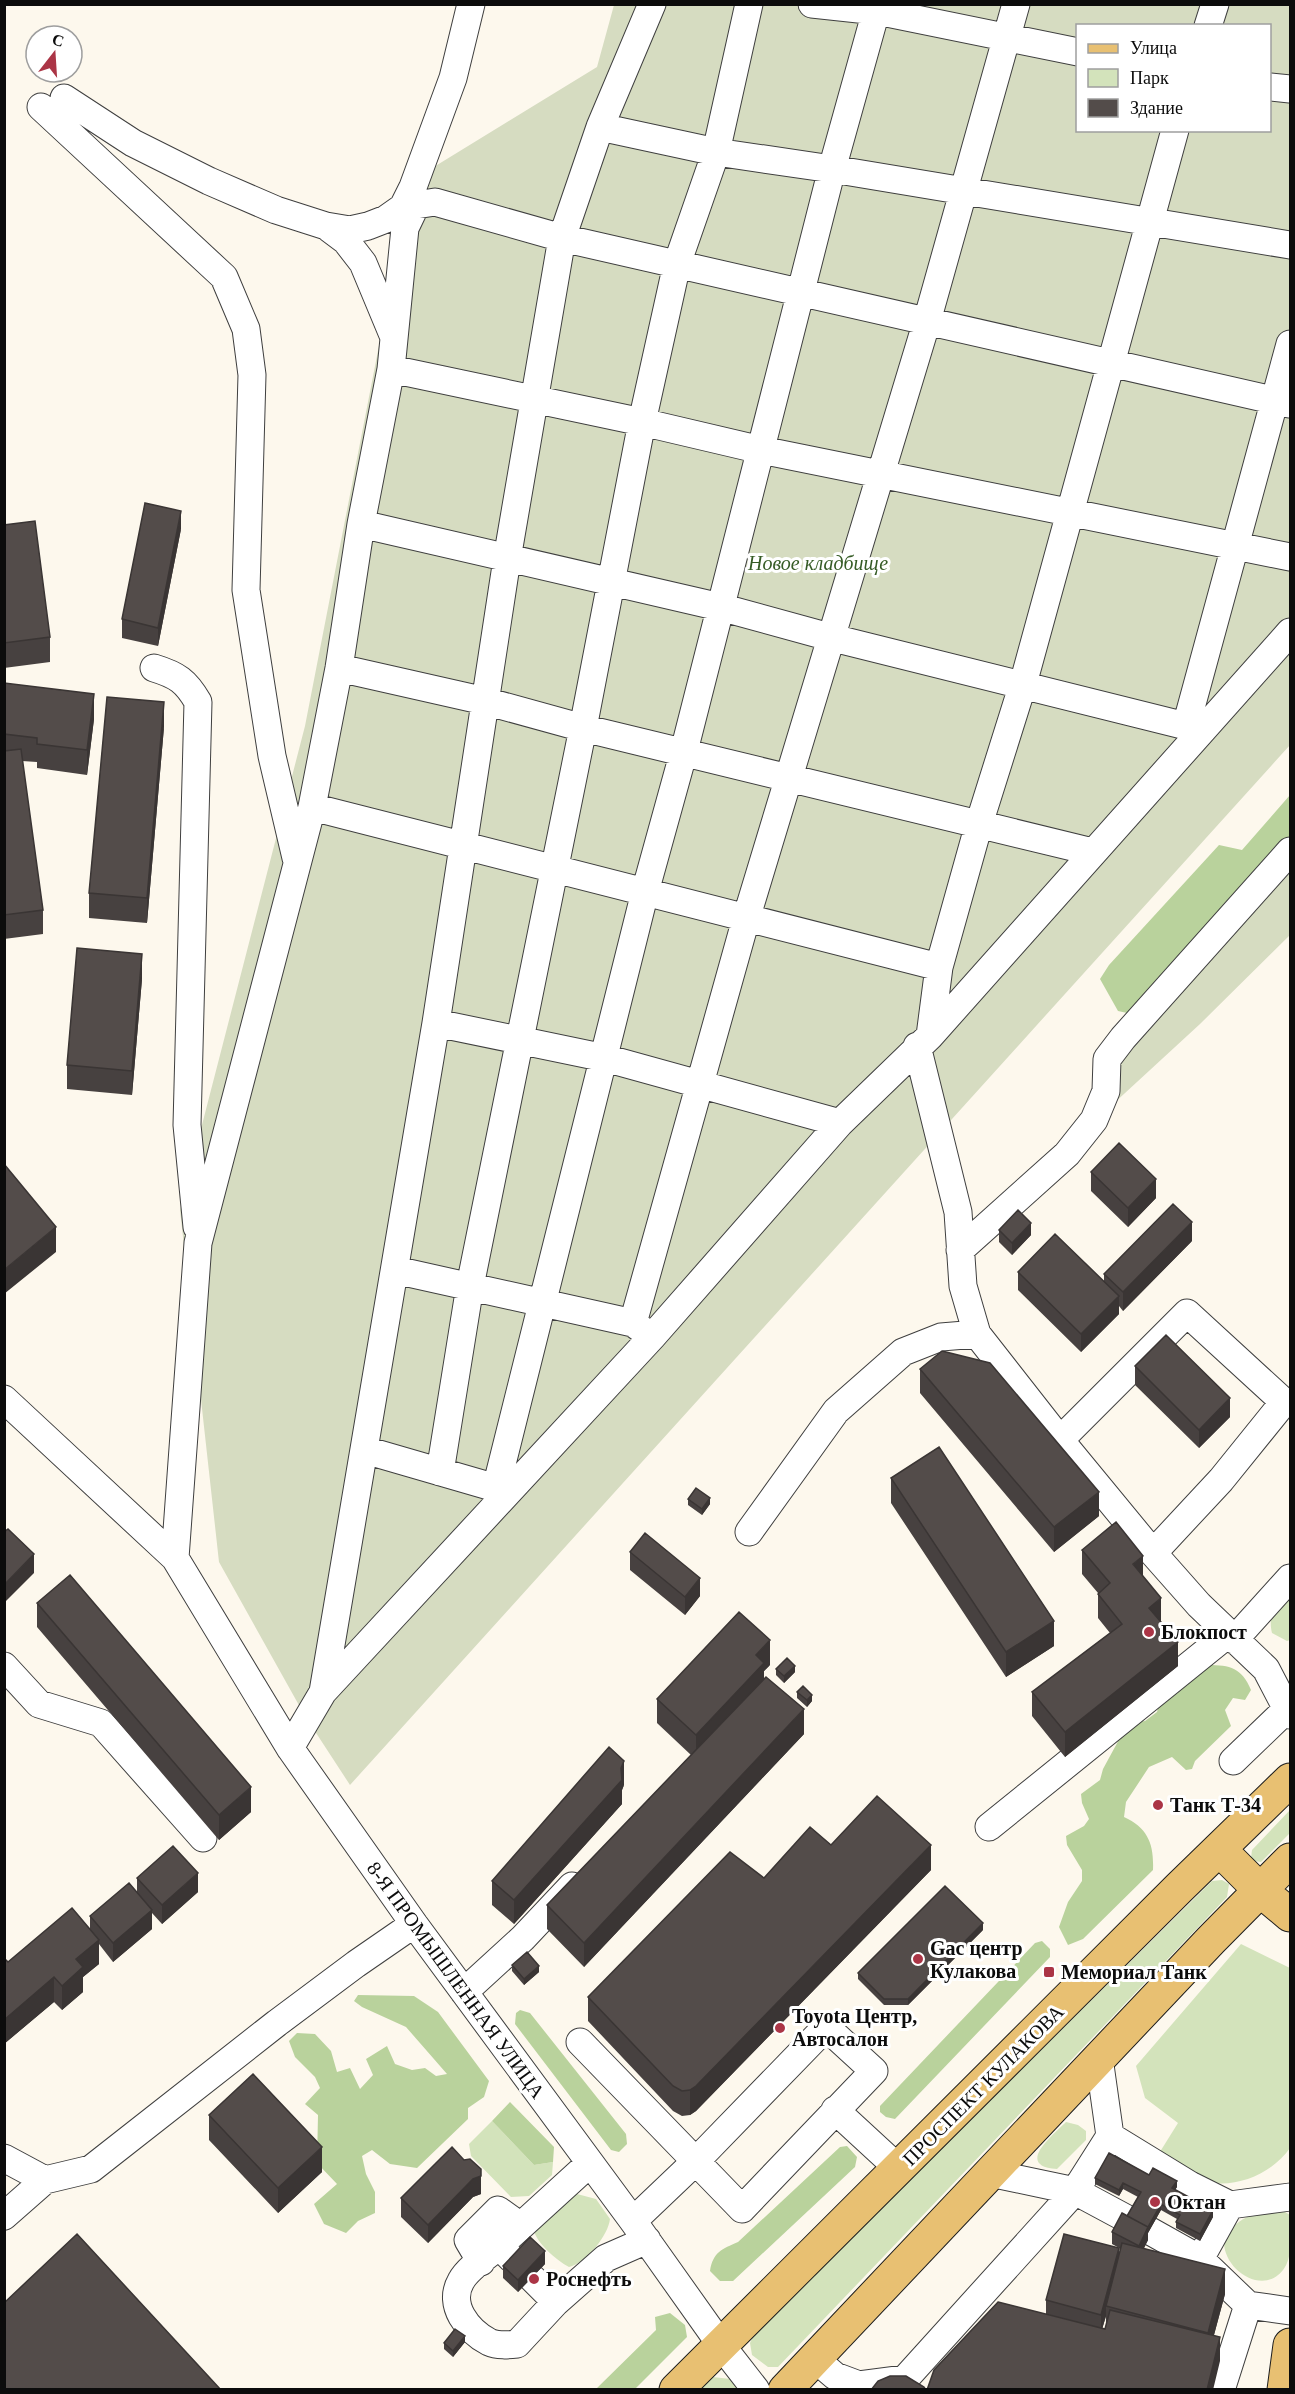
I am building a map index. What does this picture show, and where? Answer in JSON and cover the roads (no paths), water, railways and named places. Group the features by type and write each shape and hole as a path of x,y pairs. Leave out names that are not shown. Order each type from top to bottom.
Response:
{"main road":[{"name":"ПРОСПЕКТ КУЛАКОВА","path":"676,2390 1290,1780"},
{"path":"1220,1850 1260,1890 1290,1915"},
{"path":"785,2390 1290,1860"},
{"path":"1284,2390 1290,2345"}],"street":[{"path":"387,219 403,207 413,187 453,78 471,4"},
{"path":"323,1692 436,1023 507,559 562,238 600,127 652,4"},
{"path":"440,1472 470,1286 583,728 642,422 676,264 716,152 749,4"},
{"path":"813,4 877,8 1076,52"},
{"path":"642,1330 702,1085 746,919 833,638 879,474 927,321 1016,4"},
{"path":"1209,24 1215,4"},
{"path":"502,1489 542,1302 645,892 684,751 832,169 877,8"},
{"path":"1271,87 1290,89"},
{"path":"297,862 272,756 246,590 252,375 246,329 224,277 53,102 209,182 276,210 326,226 350,230 387,219 416,205 435,202 562,238 1283,402"},
{"path":"600,127 716,152 1290,245"},
{"path":"1174,132 1023,684 979,824 939,967 923,1041 958,1212 963,1286 977,1334 1060,1440 1198,1605 1266,1669 1282,1677 1288,1713 1233,1761"},
{"path":"198,1243 312,807 339,668 361,524 392,369 405,228 416,205"},
{"path":"326,226 346,241 363,263 394,337"},
{"path":"1192,729 1234,547 1283,402 1290,344"},
{"path":"392,369 642,422 761,450 1290,558"},
{"path":"361,524 720,607 1192,729"},
{"path":"290,1748 323,1692 642,1330 840,1123 923,1041 1093,852 1192,729 1290,632"},
{"path":"154,668 171,673 188,685 198,702 187,1125 198,1243 175,1558"},
{"path":"339,668 485,701 583,728 1093,852"},
{"path":"312,807 939,967"},
{"path":"960,1250 1067,1154 1094,1120 1102,1101 1106,1090 1107,1059 1123,1038 1290,851"},
{"path":"436,1023 605,1058 840,1123"},
{"path":"395,1270 542,1302 642,1330"},
{"path":"1060,1440 1187,1313 1284,1402 1221,1480 1153,1553"},
{"path":"749,1532 836,1411 903,1352 941,1336 977,1334"},
{"name":"8-Я ПРОМЫШЛЕННАЯ УЛИЦА","path":"4,1399 175,1558 290,1748 414,1924 756,2390"},
{"path":"365,1450 502,1489"},
{"path":"989,1827 1231,1637 1290,1578"},
{"path":"4,1666 39,1704 101,1723 203,1838"},
{"path":"464,1992 523,1938 588,1869"},
{"path":"4,2216 45,2181 91,2169 277,2023 414,1924"},
{"path":"507,2262 462,2279 456,2291 455,2302 462,2317 476,2332 490,2343 501,2345 517,2344 556,2302 640,2231 696,2161 826,2027 874,2071 742,2209 696,2161 580,2042"},
{"path":"1099,2058 1110,2136 1151,2203 1200,2259 1248,2305 1290,2311"},
{"path":"835,2110 899,2169"},
{"path":"814,2358 835,2376 859,2385 905,2379 1075,2191 1110,2136"},
{"path":"4,2158 45,2181"},
{"path":"507,2262 519,2225 590,2163"},
{"path":"990,2173 1075,2191 1151,2203 1230,2205 1290,2197"},
{"path":"1200,2259 1230,2205"},
{"path":"507,2262 556,2302"},
{"path":"1221,2390 1248,2305"}],"place":[{"name":"Блокпост","path":"1149,1632"},
{"name":"Танк Т-34","path":"1158,1805"},
{"name":"Gac центр Кулакова","path":"918,1959"},
{"name":"Мемориал Танк","path":"1049,1972"},
{"name":"Toyota Центр, Автосалон","path":"780,2028"},
{"name":"Октан","path":"1155,2202"},
{"name":"Роснефть","path":"534,2279"}],"park label":[{"name":"Новое кладбище","path":"818,563"}]}
